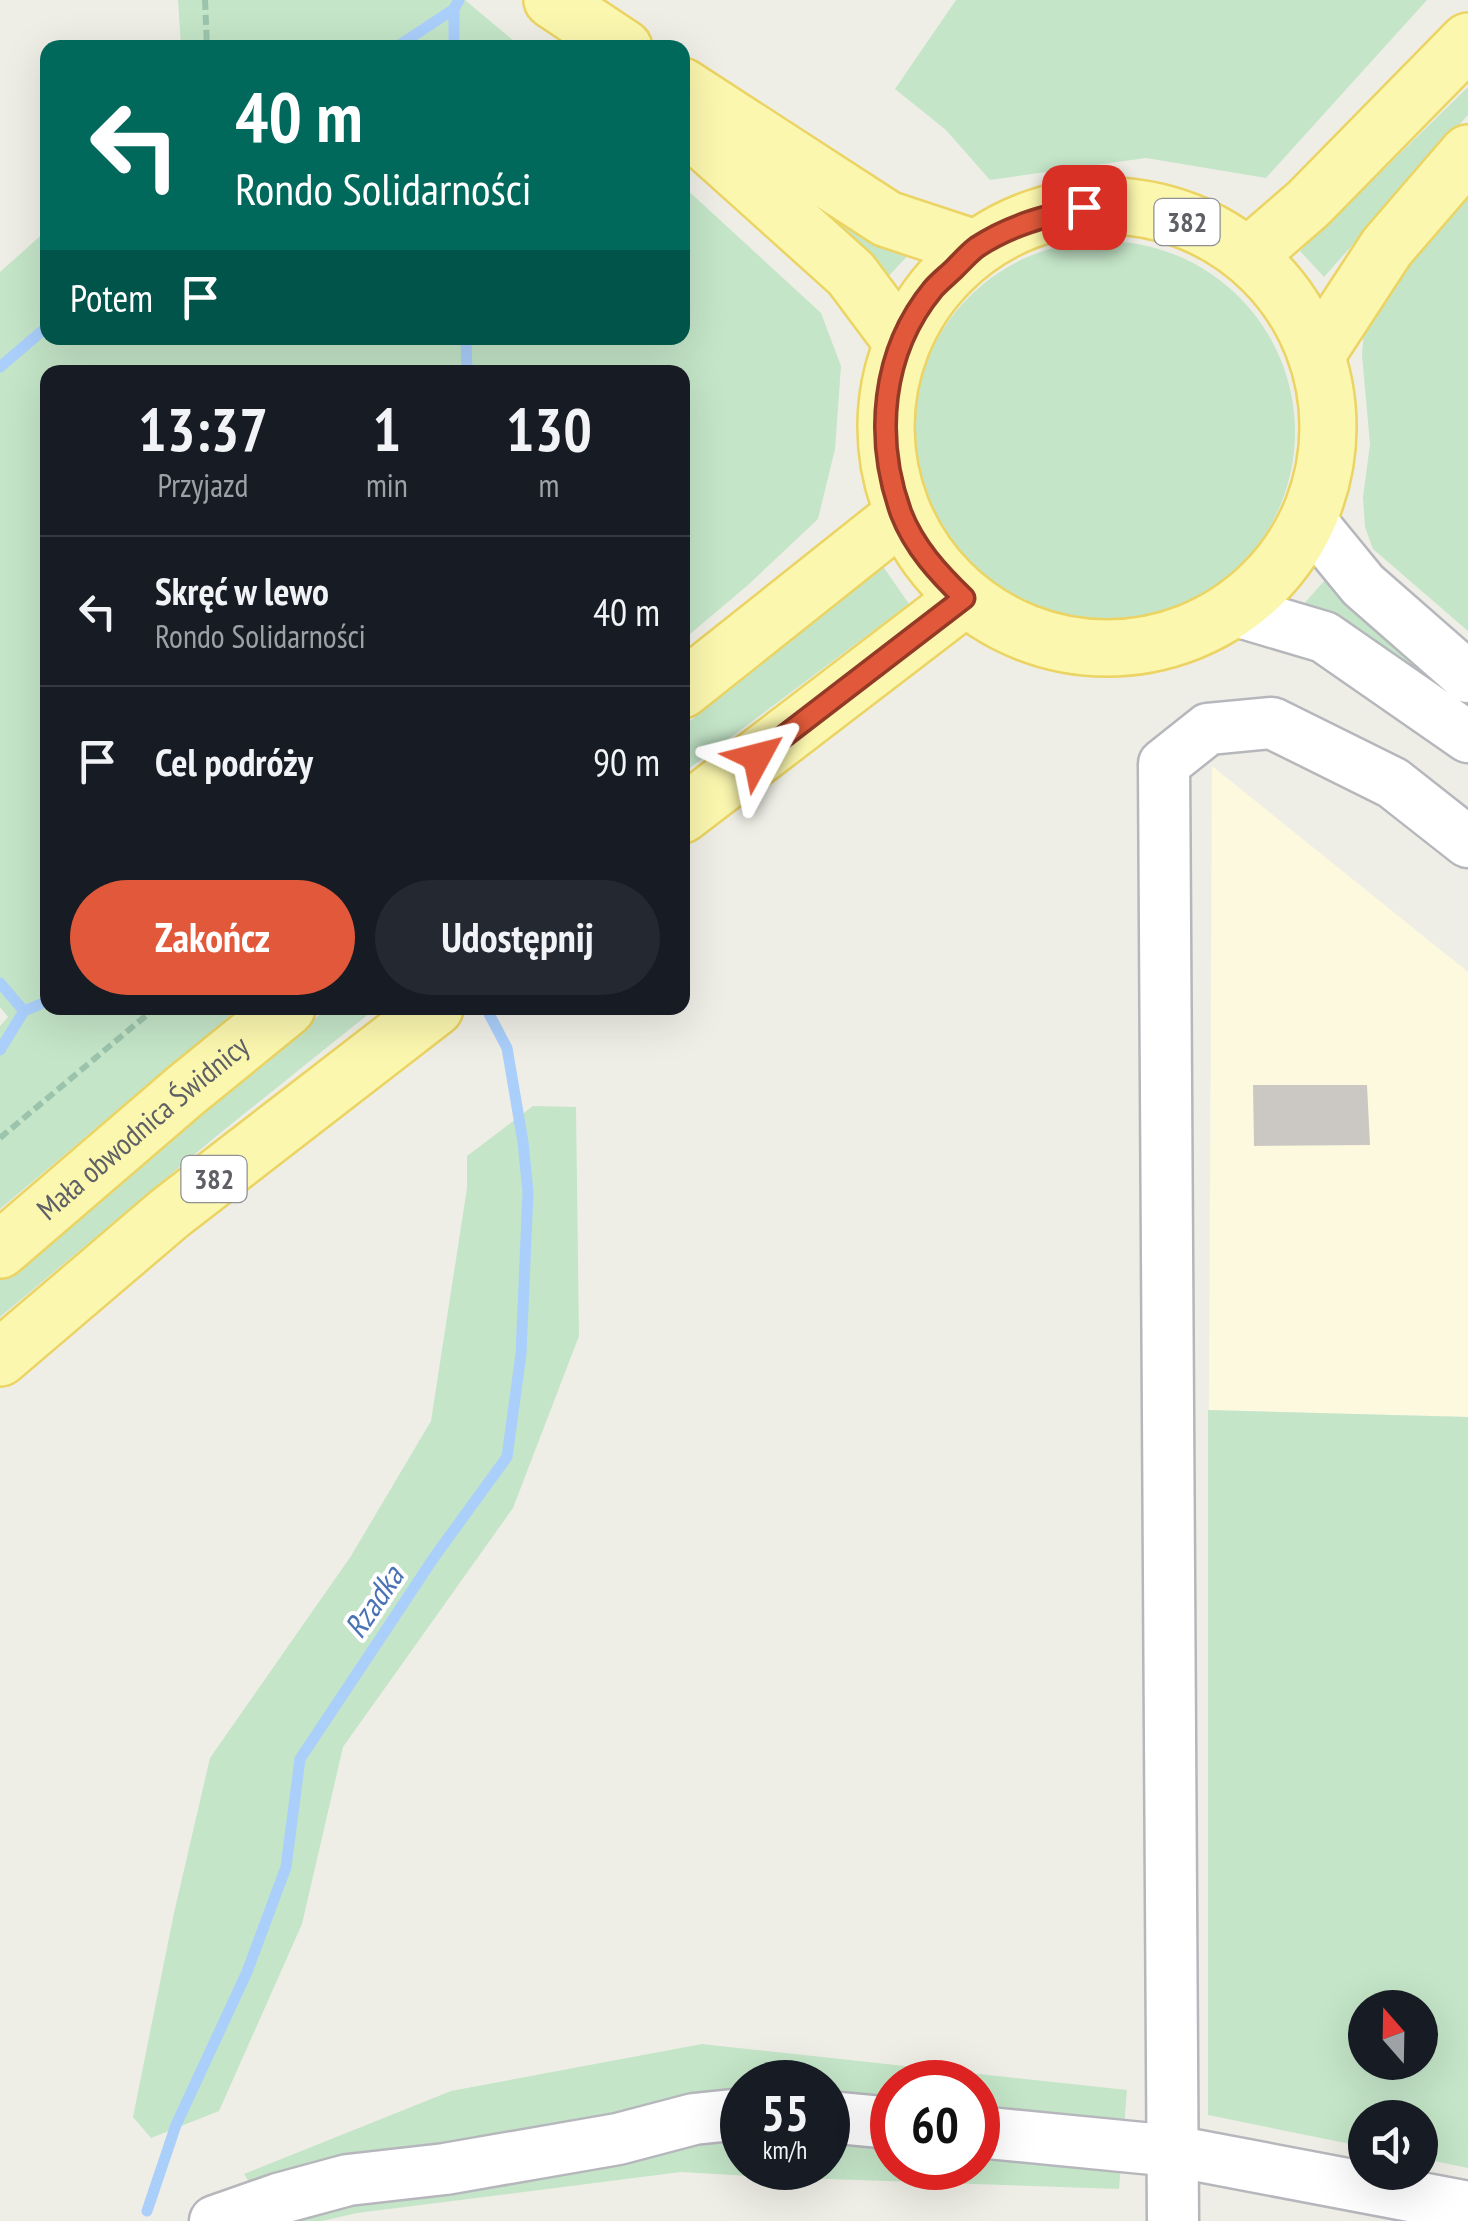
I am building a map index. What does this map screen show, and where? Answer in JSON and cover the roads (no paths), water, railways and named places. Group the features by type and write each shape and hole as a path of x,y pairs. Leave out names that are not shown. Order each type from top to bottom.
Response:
{"main road":[{"path":"550,0 592,40"},
{"path":"550,0 612,40"},
{"path":"1248,256 1308,204 1468,40"},
{"path":"690,91 887,219 976,248"},
{"path":"690,129 851,274 901,341"},
{"path":"1317,354 1386,247 1468,153"},
{"name":"382","path":"1084,207 1142,208 1198,225 1248,256 1289,300 1317,354 1327,396 1329,437 1323,479 1309,519 1290,554 1264,584 1233,610 1168,641 1096,649 1026,635 964,598 918,546 902,515 886,458 886,399 901,341 932,290 976,248 1027,220 1084,207"},
{"path":"690,684 902,515"},
{"path":"690,809 964,598"},
{"name":"Mała obwodnica Świdnicy","path":"0,1250 278,1015"},
{"name":"382","path":"0,1358 170,1214 426,1015"}],"street":[{"path":"1309,519 1364,585 1468,677"},
{"path":"1233,610 1324,638 1468,737"},
{"path":"1173,2221 1164,764 1208,729 1272,723 1393,783 1468,842"},
{"path":"215,2221 278,2198 348,2180 445,2169 720,2117"},
{"path":"1000,2134 1172,2151 1468,2207"}],"waterway":[{"name":"Rzadka","path":"454,40 454,9 459,0"},
{"path":"407,40 454,9"},
{"path":"0,367 40,333"},
{"name":"Rzadka","path":"466,345 467,365"},
{"path":"0,983 24,1011"},
{"path":"0,1050 24,1011 40,1004"},
{"name":"Rzadka","path":"147,2211 176,2125 247,1972 286,1867 300,1759 435,1556 507,1457 521,1354 528,1192 507,1048 490,1015"}]}
